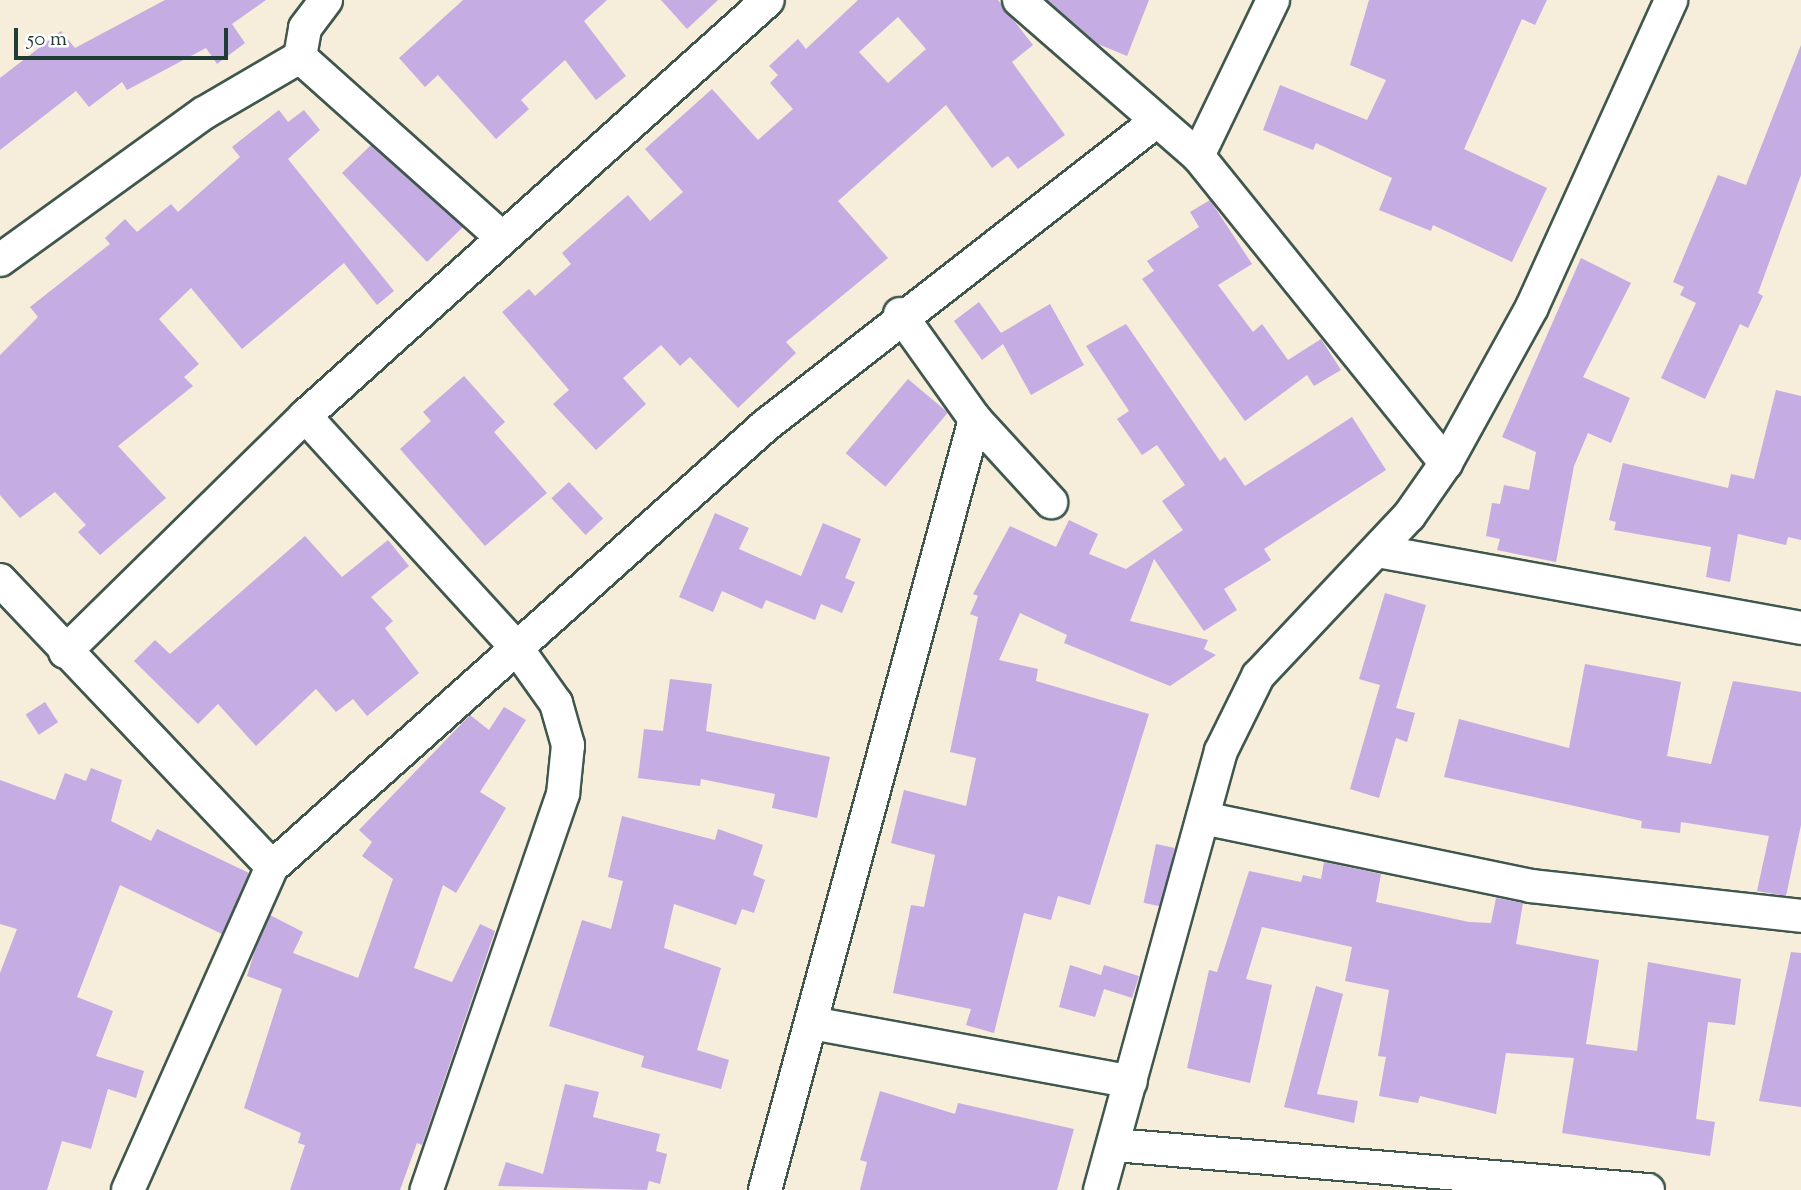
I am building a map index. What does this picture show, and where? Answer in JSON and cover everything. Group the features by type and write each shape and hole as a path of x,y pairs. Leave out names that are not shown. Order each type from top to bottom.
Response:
{"street":[{"path":"0,260 204,113 300,57 305,29 326,0"},
{"path":"65,652 306,416 500,236 768,0"},
{"path":"1019,0 1198,156 1446,463"},
{"path":"1198,156 1273,0"},
{"path":"1100,1190 1115,1145 1221,751 1258,676 1378,551 1446,463 1532,307 1671,0"},
{"path":"300,57 500,236"},
{"path":"128,1190 272,867 516,647 901,314 1155,121"},
{"path":"901,314 975,419 1051,502"},
{"path":"306,416 516,647 555,703 568,744 563,794 427,1190"},
{"path":"765,1190 975,419"},
{"path":"1378,551 1801,628"},
{"path":"0,580 65,652 272,867"},
{"path":"1203,818 1531,886 1801,916"},
{"path":"811,1023 1131,1083"},
{"path":"1115,1145 1648,1190"}],"building":[{"path":"165,0 266,0 232,24 245,43 217,64 206,48 127,90 122,82 89,107 76,91 0,150 0,78 61,31 75,48"},
{"path":"463,0 607,0 584,21 626,76 596,100 565,60 521,100 529,109 496,139 438,75 425,87 399,58"},
{"path":"661,0 718,0 687,29"},
{"path":"858,0 998,0 1033,45 1012,62 1065,135 1018,169 1008,156 992,168 946,105 838,201 888,258 786,342 796,353 738,408 690,357 680,366 661,345 623,378 646,404 596,450 553,404 569,390 502,312 529,289 535,296 571,264 562,253 628,195 650,221 683,192 645,149 712,89 758,140 793,109 770,83 778,75 769,66 798,39 806,49","holes":["898,17 926,49 888,83 859,52"]},
{"path":"1047,0 1149,0 1127,56 1098,44"},
{"path":"1369,0 1547,0 1535,25 1522,19 1464,149 1547,188 1512,262 1433,225 1431,231 1379,210 1392,178 1316,143 1313,150 1263,130 1280,85 1367,120 1386,80 1350,65"},
{"path":"1801,45 1801,175 1758,293 1763,296 1748,328 1740,324 1705,399 1661,378 1696,303 1680,295 1684,287 1673,282 1718,175 1746,185"},
{"path":"279,110 288,122 304,110 320,130 288,159 394,291 377,305 344,263 242,349 191,288 159,319 199,364 184,377 193,386 118,446 166,498 100,555 78,532 86,525 55,492 20,518 0,495 0,355 38,317 30,307 110,244 105,238 125,219 137,232 171,204 178,212 240,157 232,147"},
{"path":"371,145 463,227 427,262 342,173"},
{"path":"1210,200 1252,264 1218,285 1253,332 1262,324 1288,360 1321,339 1341,370 1314,386 1307,375 1245,421 1142,279 1154,271 1147,261 1199,227 1190,212"},
{"path":"1581,258 1631,283 1583,377 1630,398 1611,443 1588,433 1574,466 1556,562 1497,550 1500,539 1486,536 1492,503 1500,504 1504,485 1529,490 1536,452 1502,437"},
{"path":"979,302 1001,333 1050,304 1084,365 1031,395 1003,344 982,360 954,321"},
{"path":"1126,324 1220,461 1225,457 1245,486 1352,417 1386,470 1264,549 1271,560 1224,589 1237,610 1204,631 1154,559 1130,621 1208,640 1204,649 1216,655 1170,686 1064,643 1067,635 1020,613 999,660 1038,669 1036,681 1149,714 1090,905 1058,896 1051,920 1024,913 994,1033 966,1025 971,1009 893,993 911,905 924,907 935,855 891,843 904,790 966,806 976,758 950,752 978,617 970,614 978,596 973,594 1010,526 1056,547 1069,520 1098,534 1089,554 1126,569 1183,530 1162,501 1185,485 1157,445 1142,455 1117,419 1129,411 1086,346"},
{"path":"464,376 505,422 494,432 547,493 485,546 400,449 431,421 423,412"},
{"path":"908,379 948,412 885,487 846,453"},
{"path":"1776,390 1801,396 1801,540 1788,537 1786,545 1738,534 1730,582 1706,577 1711,547 1614,530 1616,522 1609,520 1623,463 1728,488 1731,474 1754,479"},
{"path":"569,482 603,519 586,535 551,498"},
{"path":"715,513 749,528 739,549 801,576 823,523 861,539 845,578 855,582 842,613 821,604 815,620 766,600 762,609 722,591 713,612 679,597"},
{"path":"305,536 342,577 388,540 409,566 371,597 393,621 385,628 419,673 367,716 353,699 336,712 316,689 256,746 218,704 198,724 134,661 155,640 170,654"},
{"path":"1385,593 1426,605 1396,708 1415,713 1407,742 1396,738 1379,798 1350,789 1380,685 1359,679"},
{"path":"1585,664 1681,682 1667,756 1711,764 1733,681 1801,692 1801,825 1786,896 1757,891 1769,836 1681,822 1680,833 1641,828 1642,821 1444,777 1459,719 1569,748"},
{"path":"670,679 712,684 706,731 830,757 817,818 772,808 775,794 701,779 700,786 638,778 644,729 663,731"},
{"path":"45,702 58,722 39,735 26,715"},
{"path":"504,707 526,720 480,792 506,808 456,893 443,885 414,968 452,982 480,924 495,931 422,1145 417,1143 400,1190 290,1190 305,1145 298,1143 301,1133 244,1108 282,989 247,976 270,915 303,932 293,953 358,978 393,879 362,856 372,842 359,830 470,715 489,730"},
{"path":"91,768 122,780 111,821 151,841 157,829 249,873 222,934 120,885 77,997 113,1011 96,1056 144,1071 136,1098 108,1089 91,1149 62,1141 47,1190 0,1190 0,973 17,929 0,924 0,780 55,800 65,773 86,781"},
{"path":"622,816 715,840 718,829 763,845 753,875 765,880 754,913 742,909 736,925 674,904 664,948 721,968 697,1050 729,1060 721,1089 641,1067 644,1056 549,1026 582,920 611,929 623,881 608,877"},
{"path":"1156,844 1175,848 1162,907 1144,903"},
{"path":"1324,862 1381,874 1376,902 1469,922 1491,923 1496,898 1523,903 1516,944 1599,960 1586,1044 1637,1051 1648,962 1741,979 1735,1025 1708,1022 1696,1119 1715,1122 1710,1156 1562,1133 1574,1058 1506,1053 1496,1114 1420,1096 1418,1103 1379,1096 1386,1057 1378,1056 1389,990 1345,981 1352,947 1262,927 1246,979 1272,985 1250,1083 1187,1068 1209,970 1217,972 1249,871 1301,882 1303,875 1321,879"},
{"path":"1791,952 1801,953 1801,1107 1759,1101"},
{"path":"1070,965 1101,975 1104,965 1139,976 1132,998 1104,989 1095,1017 1059,1007"},
{"path":"1316,986 1343,994 1317,1094 1358,1101 1354,1123 1284,1107"},
{"path":"565,1084 599,1092 593,1117 660,1134 656,1151 667,1154 660,1184 649,1181 647,1190 498,1186 506,1162 543,1174"},
{"path":"880,1091 955,1114 958,1103 1074,1129 1057,1190 860,1190 867,1162 860,1160"}]}
